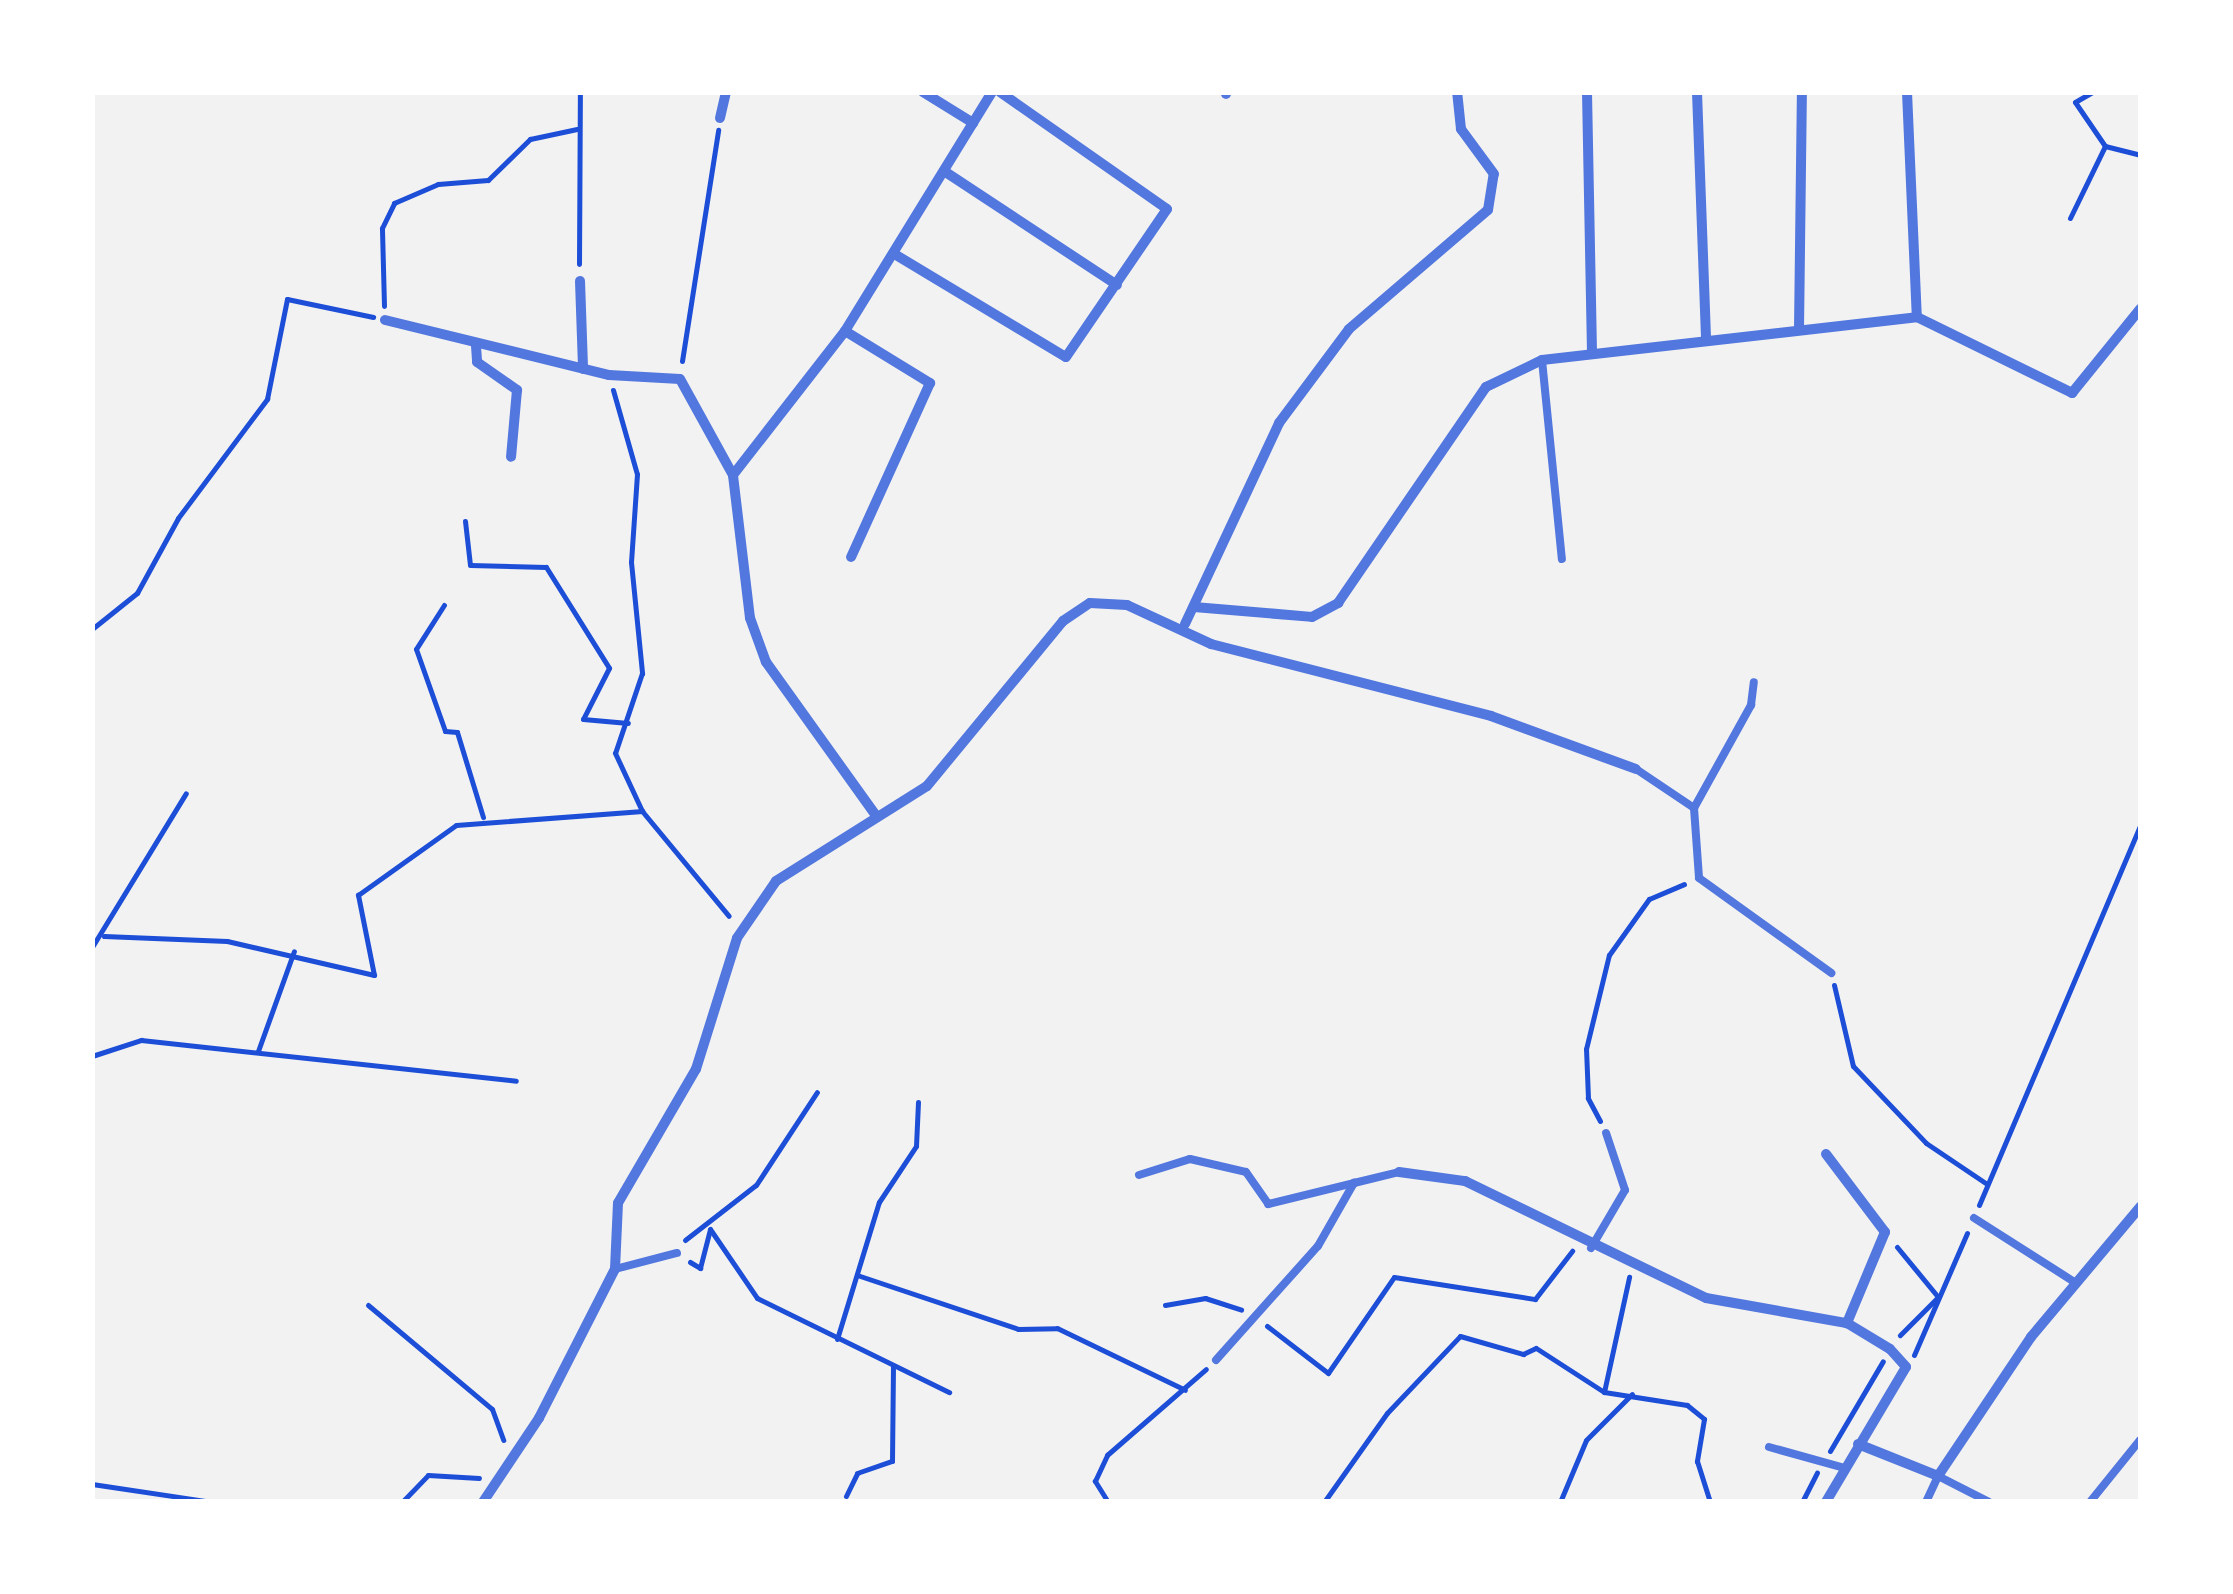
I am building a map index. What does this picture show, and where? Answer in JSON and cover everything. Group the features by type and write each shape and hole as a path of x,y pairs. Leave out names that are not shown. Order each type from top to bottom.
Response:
{"street":[{"path":"720,118 726,92"},
{"path":"922,92 973,123"},
{"path":"733,475 845,332 896,255 992,92"},
{"path":"896,255 1066,358 1167,209 1000,92"},
{"path":"1185,624 1278,423 1350,329 1488,210 1494,174 1461,129 1457,92"},
{"path":"1587,92 1592,352"},
{"path":"1697,92 1706,340"},
{"path":"1799,330 1802,92"},
{"path":"1907,92 1917,317"},
{"path":"944,170 1117,285"},
{"path":"580,281 582,369"},
{"path":"1194,607 1312,618 1338,602 1486,387 1542,360 1917,317 2072,393 2140,309"},
{"path":"385,320 476,346 609,376 680,379 733,475 750,618 766,662 877,817"},
{"path":"845,332 930,382 851,557"},
{"path":"476,346 477,362 518,390 511,457"},
{"path":"484,1502 505,1474 615,1270 618,1202 696,1069 737,938 776,881 927,786 1063,621 1090,603 1185,624 1211,644 1490,716 1636,769"},
{"path":"1826,1154 1885,1232 1847,1324"},
{"path":"1399,1172 1464,1181 1631,1270 1706,1298 1847,1324 1890,1349 1906,1368 1826,1502"},
{"path":"1858,1444 1938,1476 2076,1284 2140,1208"}],"lane":[{"path":"1542,360 1562,559"},
{"path":"1754,682 1751,705 1694,808 1699,878 1832,973"},
{"path":"1636,769 1694,808"},
{"path":"1585,1245 1625,1190 1606,1133"},
{"path":"1139,1175 1190,1158 1246,1172 1268,1204 1399,1172"},
{"path":"1216,1360 1252,1314 1318,1246 1354,1183"},
{"path":"1974,1218 2076,1284"},
{"path":"615,1270 677,1253"},
{"path":"2090,1502 2140,1440"},
{"path":"1769,1447 1844,1468"},
{"path":"1926,1502 1938,1476 1990,1502"}],"path":[{"path":"580,92 580,281"},
{"path":"2092,92 2075,102 2105,146 2140,156"},
{"path":"680,379 690,270 720,118"},
{"path":"92,629 138,592 178,518 268,398 287,299 385,320 382,228 394,203 438,184 488,180 530,139 577,129"},
{"path":"2070,218 2105,146"},
{"path":"609,376 637,474 632,562 642,673 615,753 642,810 725,904 737,938"},
{"path":"465,521 470,565 546,567 609,668 582,719 628,723"},
{"path":"444,606 416,649 446,731 457,732 483,817"},
{"path":"92,947 104,936 186,793"},
{"path":"104,936 294,951 374,975 358,894 456,825 483,817 551,823 642,810"},
{"path":"1906,1368 2140,826"},
{"path":"1606,1133 1585,1070 1610,956 1650,899 1699,878"},
{"path":"258,1051 294,951"},
{"path":"1832,973 1853,1066 1926,1143 1987,1184"},
{"path":"92,1056 141,1040 516,1080"},
{"path":"818,1092 756,1185 692,1228 677,1253 700,1268 710,1229 758,1298 949,1392"},
{"path":"837,1338 880,1202 916,1146 918,1102"},
{"path":"1885,1232 1938,1297"},
{"path":"1165,1305 1205,1298 1252,1314 1328,1374 1394,1278 1535,1299 1585,1245"},
{"path":"1604,1392 1631,1270"},
{"path":"857,1275 1018,1329 1058,1328 1186,1390"},
{"path":"1802,1502 1890,1349 1938,1297"},
{"path":"368,1305 492,1409 505,1474"},
{"path":"1324,1502 1387,1413 1460,1336 1523,1354 1536,1348 1604,1392 1687,1405 1704,1419 1696,1461 1710,1502"},
{"path":"1108,1502 1096,1480 1107,1455 1216,1360"},
{"path":"846,1496 857,1472 892,1461 893,1366"},
{"path":"1560,1502 1586,1440 1632,1394"},
{"path":"402,1502 428,1474 497,1484"},
{"path":"92,1484 212,1502"}]}
